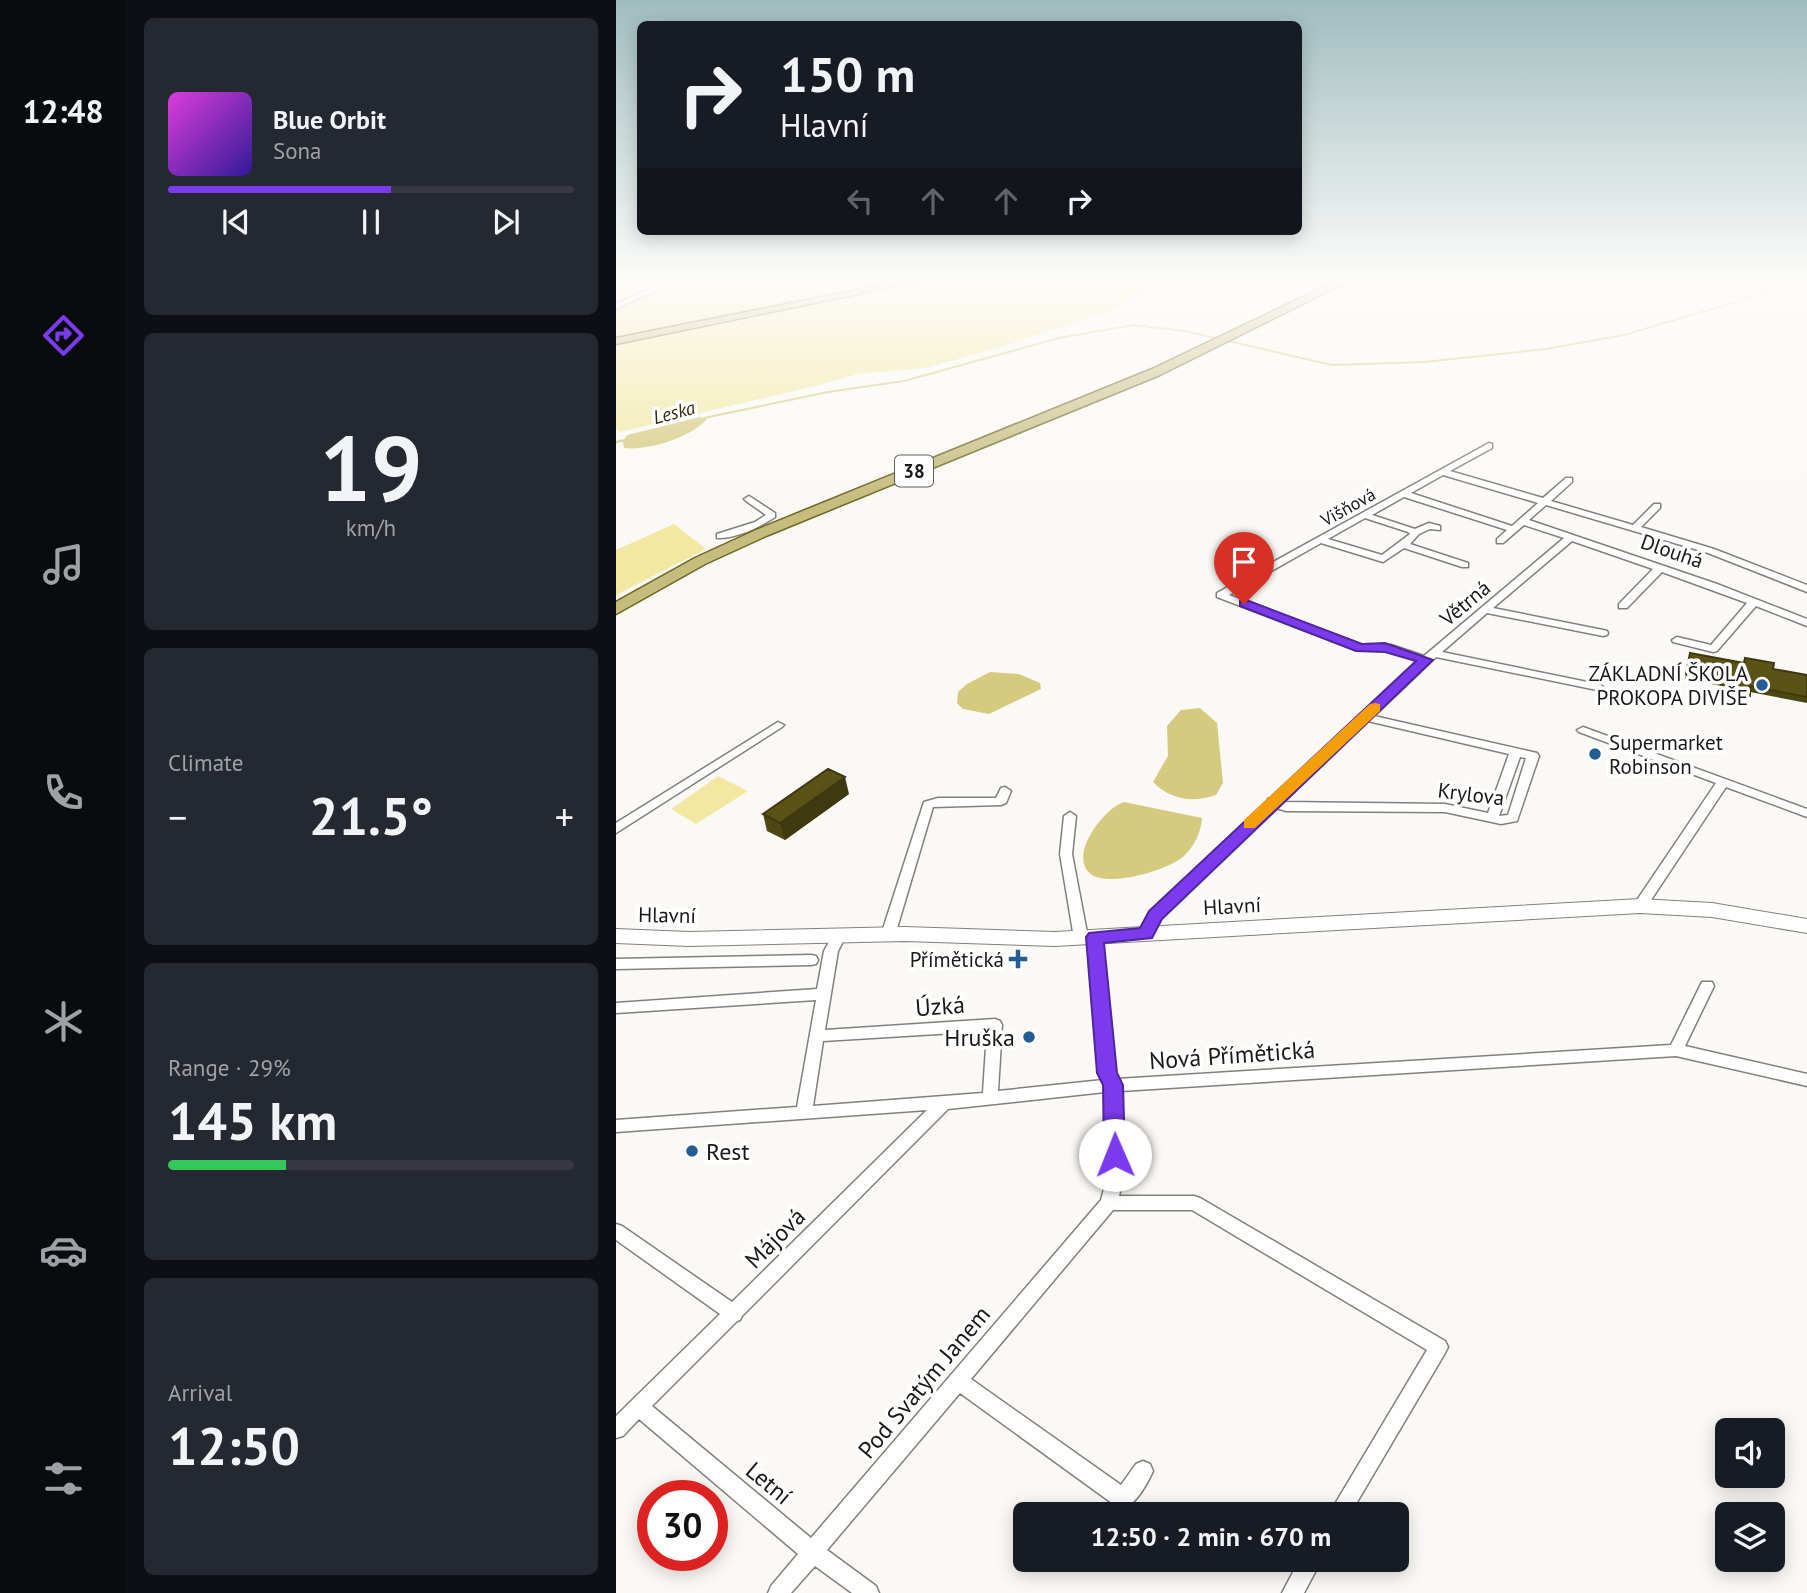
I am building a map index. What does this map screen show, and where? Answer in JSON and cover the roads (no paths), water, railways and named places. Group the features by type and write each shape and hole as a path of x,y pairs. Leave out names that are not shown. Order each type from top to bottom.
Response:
{"main road":[{"name":"38","path":"616,609 700,561 761,533 1084,402 1196,353"},
{"name":"Hlavní","path":"616,936 689,939 888,935 1088,937 1640,906 1712,910 1807,926"}],"street":[{"name":"Višňová","path":"1430,657 1385,647 1360,648 1221,595 1489,446"},
{"path":"1444,472 1712,551 1807,589"},
{"path":"1500,541 1569,480"},
{"path":"1404,494 1513,528"},
{"path":"720,536 758,524 772,515 749,499"},
{"path":"1636,528 1657,506"},
{"path":"1364,515 1415,533"},
{"name":"Dlouhá","path":"1522,521 1660,568 1807,623"},
{"path":"1320,540 1377,559 1387,558 1415,533 1427,527 1437,528"},
{"name":"Větrná","path":"1146,934 1155,915 1272,802 1430,657 1571,537"},
{"path":"1404,545 1465,565"},
{"path":"1623,606 1660,568"},
{"path":"1677,640 1713,649 1754,602"},
{"path":"1486,611 1603,633"},
{"path":"1430,657 1597,687"},
{"path":"1365,717 1516,752 1492,818"},
{"path":"616,829 778,725"},
{"path":"1583,730 1807,813"},
{"name":"Krylova","path":"1272,802 1286,807 1445,808 1492,818 1513,818 1533,756 1516,752"},
{"path":"1640,906 1723,782"},
{"path":"888,935 928,805 938,802 997,802 1002,800 1005,791"},
{"path":"1070,816 1066,854 1088,937 1107,1073 1113,1085 1115,1178 1109,1203 1195,1203 1439,1347 1346,1502"},
{"path":"804,1112 831,951 839,936"},
{"path":"616,964 811,960"},
{"path":"1676,1050 1707,986"},
{"path":"616,1007 825,994"},
{"name":"Úzká","path":"816,1036 995,1026 990,1097"},
{"name":"Nová Přímětická","path":"616,1126 944,1103 1113,1085 1676,1050 1807,1080"},
{"name":"Májová","path":"616,1429 944,1103"},
{"name":"Pod Svatým Janem","path":"778,1593 1109,1203"},
{"path":"616,1231 734,1314"},
{"path":"957,1380 1123,1499 1143,1471"},
{"name":"Letní","path":"640,1408 794,1538 814,1550 869,1593"},
{"path":"1292,1593 1304,1572"}],"waterway":[{"name":"Leska","path":"704,418 828,392 904,381 1004,353"},
{"name":"Leska","path":"1282,353 1332,365 1424,362 1505,353"},
{"name":"Leska","path":"616,442 626,440"}],"place":[{"name":"ZÁKLADNÍ ŠKOLA PROKOPA DIVIŠE","path":"1762,685"},
{"name":"Supermarket Robinson","path":"1595,754"},
{"name":"Přímětická","path":"1018,959"},
{"name":"Hruška","path":"1029,1037"},
{"name":"Rest","path":"692,1151"}]}
